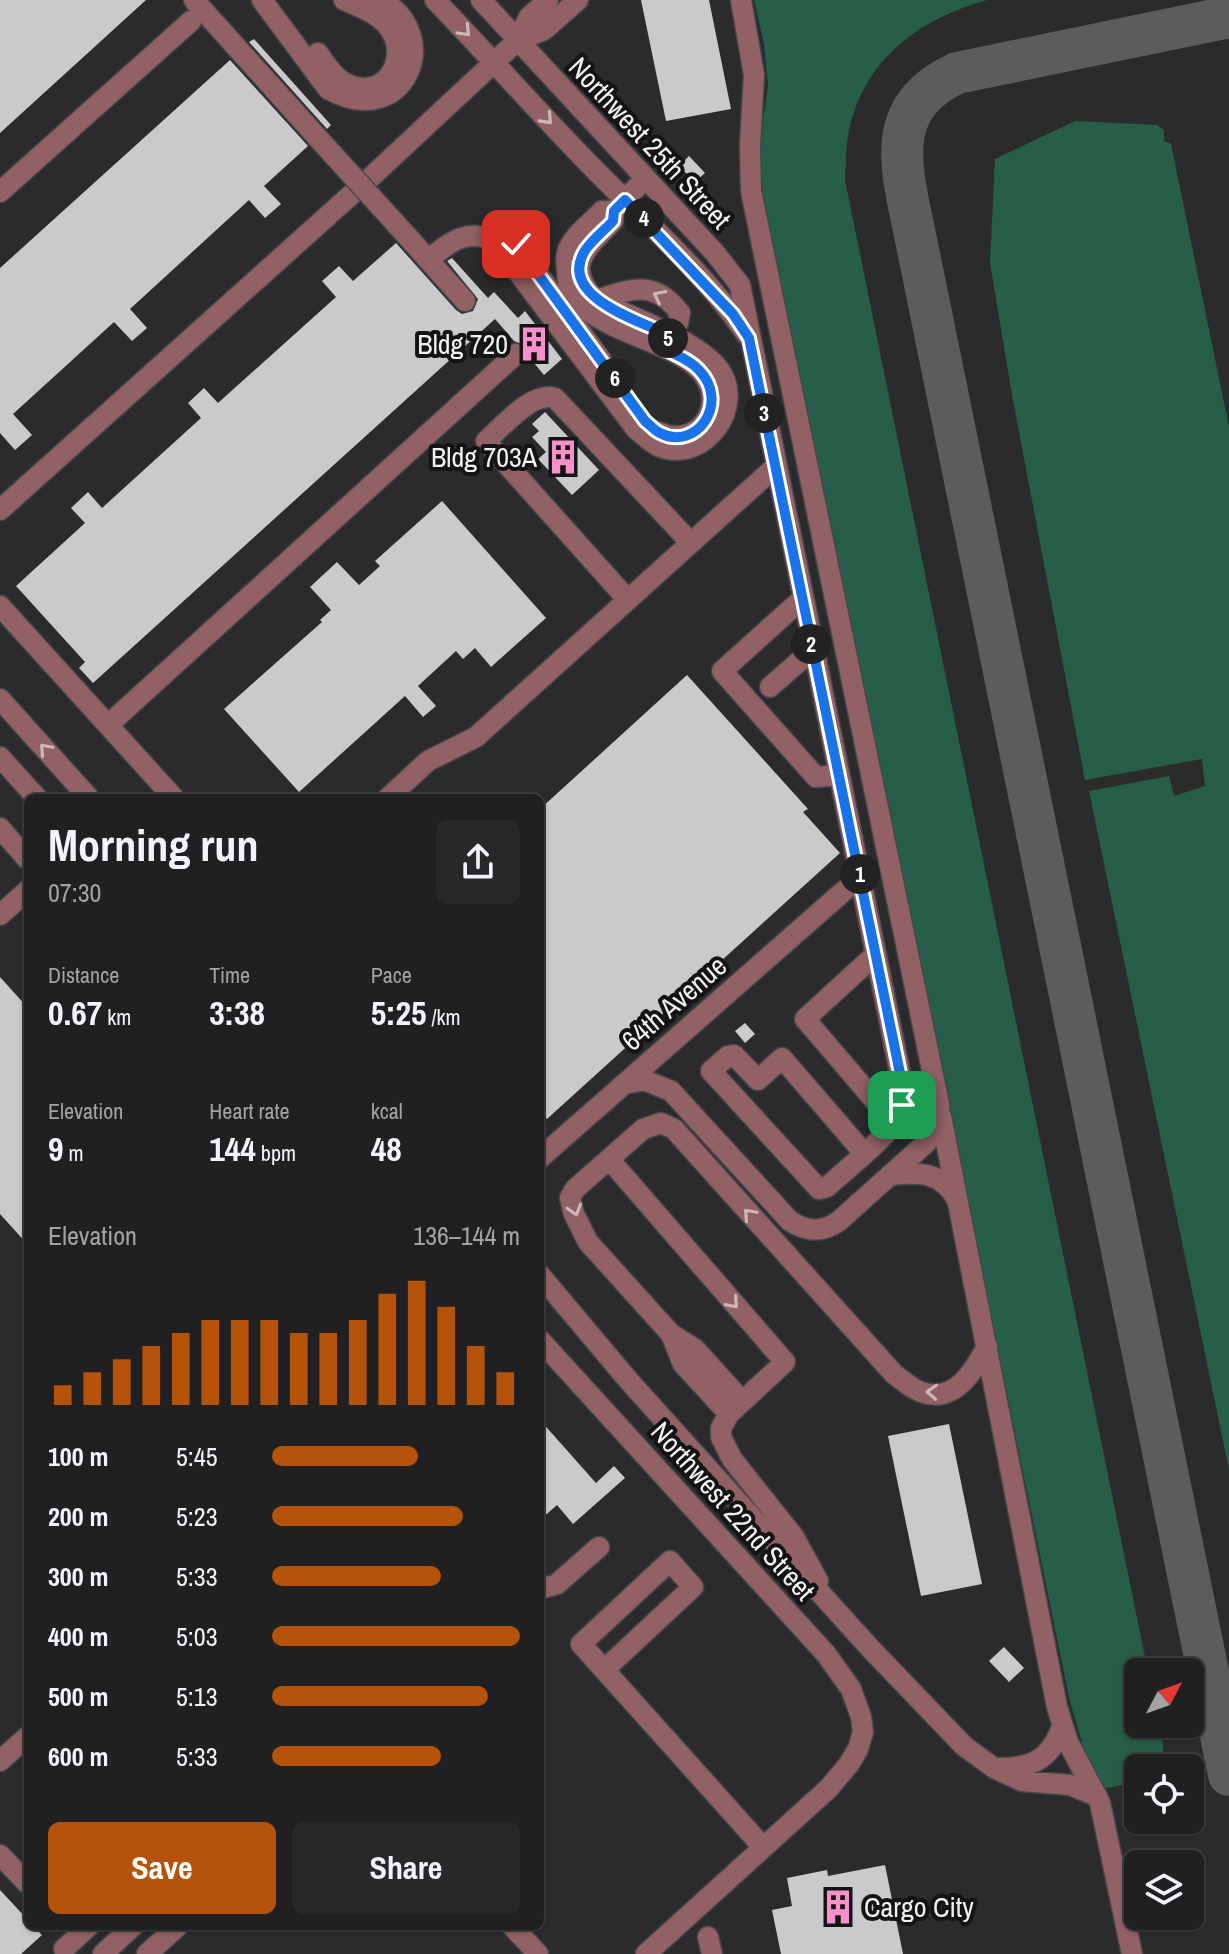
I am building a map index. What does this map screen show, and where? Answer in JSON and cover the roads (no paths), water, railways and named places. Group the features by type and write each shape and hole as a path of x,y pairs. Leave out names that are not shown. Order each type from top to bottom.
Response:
{"street":[{"path":"262,0 328,89 343,98 365,102 381,99 404,80 412,63 409,30 400,16 381,6 349,1"},
{"path":"280,0 331,72 341,81 356,87 380,84 395,67 397,40 381,6"},
{"name":"Northwest 25th Street","path":"435,0 494,62 619,205 733,314 749,338"},
{"name":"Northwest 25th Street","path":"481,0 730,271 743,295 775,467 901,1078 902,1105 894,1123"},
{"path":"517,41 529,17 548,0"},
{"path":"370,178 517,41 544,30 578,0"},
{"path":"741,0 754,75 751,191 939,1104 1062,1727 1073,1754 1097,1796 1132,1954"},
{"path":"0,192 192,10 240,51 407,236 432,250 465,301"},
{"path":"432,250 450,230 476,224 491,227 510,239 645,421 661,434 688,434 700,428 710,417 713,399 696,357 596,300 583,287 578,268 584,252 613,221 619,205 645,179"},
{"path":"0,510 352,194"},
{"path":"619,205 602,211 577,236 567,253 567,282 576,299 597,317 665,341"},
{"path":"596,300 627,290 644,289 658,293 671,301 680,313 678,323 665,341"},
{"path":"108,725 516,354"},
{"path":"628,600 486,441 534,399 555,398 691,543"},
{"path":"392,794 428,761 476,737 775,467"},
{"path":"802,599 722,671 816,777 839,775"},
{"path":"0,606 170,794"},
{"path":"770,687 813,649"},
{"path":"0,699 85,794"},
{"path":"0,757 33,794"},
{"path":"0,828 24,855"},
{"name":"64th Avenue","path":"544,1154 845,890"},
{"path":"0,915 24,894"},
{"path":"864,1153 782,1058 758,1080 734,1055 728,1056 711,1071 819,1189 827,1187 864,1153 894,1123 805,1019 876,954"},
{"path":"624,1084 644,1080 671,1091 785,1216 801,1227 822,1230 834,1225 930,1139 936,1127 939,1104"},
{"path":"735,1407 683,1364 671,1334 588,1242 574,1214 570,1198 575,1189 643,1129 661,1123 674,1129 894,1374 921,1392 942,1394 964,1384 987,1346"},
{"path":"609,1159 785,1362 735,1407 721,1428 725,1449 794,1537 809,1560 826,1599"},
{"path":"890,1175 912,1172 933,1176 949,1187 958,1203"},
{"path":"544,1280 640,1393 955,1737 994,1768 1022,1781 1070,1785 1097,1796"},
{"name":"Northwest 22nd Street","path":"544,1344 836,1665 857,1702 863,1732 858,1749 840,1777 763,1847"},
{"path":"544,1587 565,1578 599,1547"},
{"path":"604,1670 693,1587 670,1561 581,1644 604,1670 763,1847 646,1954"},
{"path":"994,1768 1018,1768 1037,1762 1056,1744 1062,1727"},
{"path":"0,1761 24,1740"},
{"path":"0,1855 24,1880"},
{"path":"62,1930 65,1952"},
{"path":"65,1952 85,1930"},
{"path":"103,1954 129,1930"},
{"path":"147,1954 174,1930"},
{"path":"516,1930 538,1954"}],"place":[{"name":"Bldg 720","path":"534,344"},
{"name":"Bldg 703A","path":"563,457"},
{"name":"Cargo City","path":"838,1907"}]}
